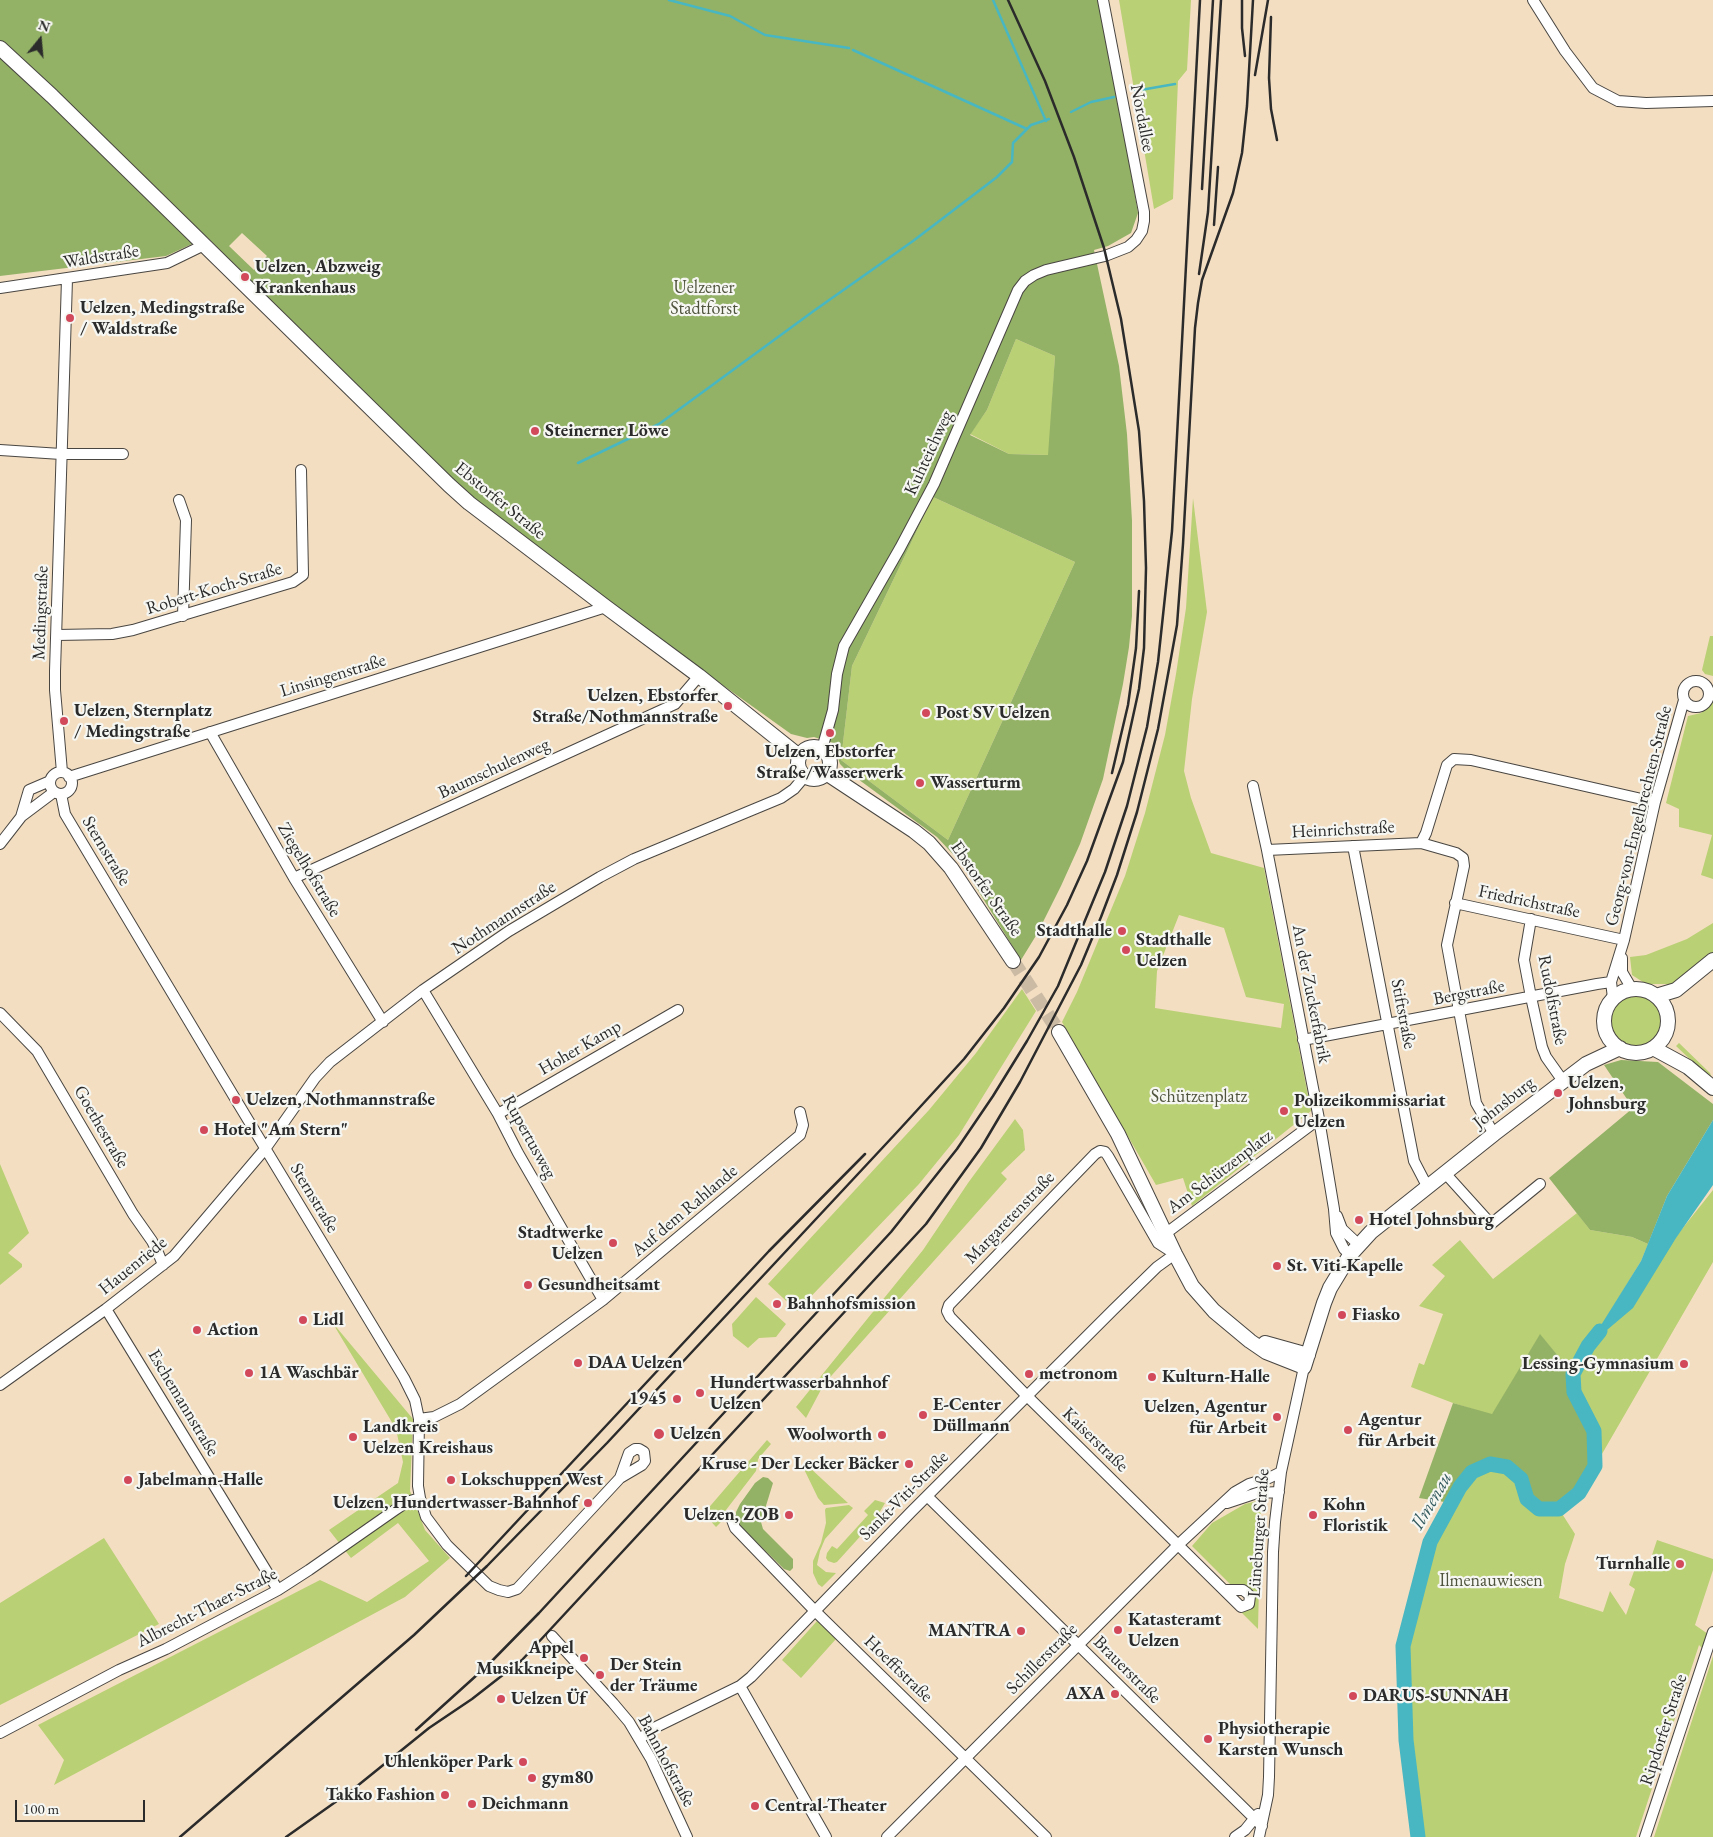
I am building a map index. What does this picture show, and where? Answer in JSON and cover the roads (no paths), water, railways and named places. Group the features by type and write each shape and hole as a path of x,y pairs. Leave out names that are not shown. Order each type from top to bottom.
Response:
{"main road":[{"name":"Ebstorfer Straße","path":"0,48 62,106 469,503 699,676 799,756"},
{"path":"806,748 822,749 826,752 830,762 826,773 816,779 805,776 798,767 799,756 806,748"},
{"name":"Ebstorfer Straße","path":"826,773 914,831 942,856 1013,961"},
{"path":"1656,996 1676,990 1713,960"},
{"path":"1667,1014 1681,996 1713,970"},
{"path":"1632,989 1644,990 1656,996 1661,1001 1667,1014 1666,1033 1662,1039 1653,1048 1640,1052 1633,1053 1620,1048 1608,1036 1604,1026 1604,1016 1613,998 1632,989"},
{"path":"1059,1032 1118,1134 1165,1234 1197,1292 1228,1324 1306,1361"},
{"path":"1666,1033 1688,1067"},
{"name":"Johnsburg","path":"1586,1064 1608,1036"},
{"name":"Johnsburg","path":"1354,1250 1371,1232 1445,1172 1563,1081 1586,1064 1620,1048"},
{"path":"1653,1048 1688,1067 1713,1088"},
{"name":"Lüneburger Straße","path":"1306,1361 1330,1288 1354,1250"}],"street":[{"name":"Nordallee","path":"1103,0 1144,212 1142,231 1136,240"},
{"path":"1533,0 1565,51 1593,88 1618,101 1646,103 1713,101"},
{"name":"Kuhteichweg","path":"822,749 833,710 837,674 844,646 934,484 1018,290 1025,281 1034,275 1046,270 1118,252 1136,240"},
{"name":"Waldstraße","path":"0,288 167,263 204,245"},
{"name":"Medingstraße","path":"65,774 55,690 67,279"},
{"path":"0,450 61,454 123,454"},
{"name":"Robert-Koch-Straße","path":"57,635 112,634 133,630 293,582 302,575 301,470"},
{"path":"179,500 186,520 183,616"},
{"name":"Linsingenstraße","path":"65,774 210,732 606,607"},
{"name":"Georg-von-Engelbrechten-Straße","path":"1613,998 1612,982 1624,940 1655,802 1684,700 1683,690 1691,681 1694,670"},
{"name":"Baumschulenweg","path":"294,878 675,704 699,676"},
{"name":"Georg-von-Engelbrechten-Straße","path":"1684,700 1690,706 1696,708 1708,701 1710,693 1707,686 1700,681 1691,681"},
{"name":"Ziegelhofstraße","path":"210,732 294,878 383,1022"},
{"path":"1421,842 1426,833 1448,765 1454,759 1471,760 1655,802"},
{"path":"0,844 21,817 58,793 70,789 71,783 65,774 53,775 50,781 50,787 58,793"},
{"name":"Nothmannstraße","path":"265,1149 315,1078 330,1062 423,990 509,931 600,877 634,860 781,798 794,789 805,776"},
{"path":"21,817 29,790 50,781"},
{"name":"An der Zuckerfabrik","path":"1253,786 1267,850 1334,1208 1342,1229 1354,1250"},
{"name":"Sternstraße","path":"58,793 65,814 404,1378 415,1400 420,1419 418,1486 420,1498 426,1517 447,1545 486,1584 508,1592 517,1589 620,1478"},
{"name":"Heinrichstraße","path":"1267,850 1421,842 1456,853 1464,858 1464,866 1455,903"},
{"name":"Stiftstraße","path":"1353,846 1414,1161 1428,1186"},
{"path":"1455,903 1447,945 1476,1102 1494,1134"},
{"name":"Friedrichstraße","path":"1455,903 1624,940"},
{"name":"Rudolfstraße","path":"1530,919 1524,960 1531,997 1542,1047 1563,1081"},
{"name":"Georg-von-Engelbrechten-Straße","path":"1624,940 1622,972 1632,989"},
{"name":"Bergstraße","path":"1303,1040 1612,982"},
{"name":"Rupertusweg","path":"423,990 498,1114 518,1153 603,1300"},
{"name":"Hoher Kamp","path":"498,1114 678,1010"},
{"name":"Goethestraße","path":"0,1013 37,1051 152,1242 163,1265"},
{"name":"Auf dem Rahlande","path":"420,1419 434,1416 460,1404 603,1300 800,1135 803,1124 800,1112"},
{"name":"Am Schützenplatz","path":"1165,1234 1318,1119"},
{"name":"Hauenriede","path":"0,1385 106,1309 174,1256 265,1149"},
{"name":"Margaretenstraße","path":"946,1311 949,1305 1100,1151 1105,1152 1108,1156 1158,1243 1175,1254"},
{"path":"1445,1172 1491,1224 1540,1184"},
{"name":"Sankt-Viti-Straße","path":"640,1739 652,1729 740,1686 751,1677 1027,1396 1157,1267 1175,1254"},
{"name":"Eschemannstraße","path":"106,1309 278,1590"},
{"name":"Kaiserstraße","path":"946,1311 1027,1396 1225,1590"},
{"name":"Lüneburger Straße","path":"1259,1822 1268,1795 1273,1552 1280,1472 1306,1361"},
{"name":"Schillerstraße","path":"887,1837 1179,1544 1235,1492 1280,1472"},
{"name":"Schillerstraße","path":"1222,1505 1248,1495 1279,1492"},
{"name":"Brauerstraße","path":"927,1496 1259,1822"},
{"name":"Albrecht-Thaer-Straße","path":"0,1733 118,1670 166,1649 278,1590 310,1570 407,1502 420,1498"},
{"name":"Hoefftstraße","path":"732,1520 736,1528 815,1611 1046,1837"},
{"name":"Ripdorfer Straße","path":"1645,1837 1713,1632"},
{"name":"Bahnhofstraße","path":"552,1636 613,1703 640,1739 687,1837"},
{"path":"740,1686 826,1837"},
{"path":"1236,1837 1259,1822 1259,1837"}],"water":[{"path":"1713,1120 1713,1185 1676,1238 1633,1308 1588,1346 1641,1261 1667,1196"}],"waterway":[{"path":"669,0 730,16 765,35 849,48"},
{"path":"993,0 1046,121"},
{"path":"853,50 1027,129"},
{"path":"1135,91 1175,84"},
{"path":"1071,112 1091,102 1114,97"},
{"path":"578,463 659,424 913,241 997,177 1012,162 1013,143 1031,125 1049,119"},
{"name":"Ilmenau","path":"1418,1837 1406,1740 1403,1646 1430,1542 1460,1487 1472,1472 1490,1464 1507,1467 1521,1479 1527,1499 1539,1509 1559,1509 1579,1493 1595,1466 1594,1431 1574,1392 1573,1374 1588,1346 1600,1331"}],"tunnel":[{"path":"1013,961 1059,1032"}],"railway":[{"path":"180,1837 414,1635 487,1566 607,1443 899,1130 964,1059 1004,1008 1039,957 1067,905 1087,861 1123,762 1139,689 1144,648 1146,568 1139,431 1121,319 1104,248 1074,157 1045,81 1008,0"},
{"path":"416,1730 488,1665 539,1613 891,1232 957,1149 993,1096 1058,986 1105,872 1127,806 1147,727 1158,662 1172,531 1200,0"},
{"path":"1202,189 1213,0"},
{"path":"1199,274 1208,212 1221,0"},
{"path":"1242,0 1245,56"},
{"path":"286,1837 351,1791 429,1728 472,1699 522,1660 926,1224 981,1148 1020,1082 1081,965 1101,917 1117,875 1137,812 1158,729 1177,625 1198,303 1202,280 1233,193 1242,153 1247,106 1253,0"},
{"path":"1255,75 1268,0"},
{"path":"1271,17 1269,78 1271,109 1277,140"},
{"path":"1214,225 1218,167"},
{"path":"1112,773 1128,705 1136,648 1139,591"},
{"path":"466,1576 769,1251 865,1154"}],"place":[{"name":"Uelzen, Abzweig Krankenhaus","path":"245,277"},
{"name":"Uelzen, Medingstraße / Waldstraße","path":"70,318"},
{"name":"Steinerner Löwe","path":"535,431"},
{"name":"Uelzen, Ebstorfer Straße/Nothmannstraße","path":"728,706"},
{"name":"Post SV Uelzen","path":"926,713"},
{"name":"Uelzen, Sternplatz / Medingstraße","path":"64,721"},
{"name":"Uelzen, Ebstorfer Straße/Wasserwerk","path":"830,733"},
{"name":"Wasserturm","path":"920,783"},
{"name":"Stadthalle","path":"1122,931"},
{"name":"Stadthalle Uelzen","path":"1126,950"},
{"name":"Uelzen, Johnsburg","path":"1558,1093"},
{"name":"Uelzen, Nothmannstraße","path":"236,1100"},
{"name":"Polizeikommissariat Uelzen","path":"1284,1111"},
{"name":"Hotel \"Am Stern\"","path":"204,1130"},
{"name":"Hotel Johnsburg","path":"1359,1220"},
{"name":"Stadtwerke Uelzen","path":"613,1243"},
{"name":"St. Viti-Kapelle","path":"1277,1266"},
{"name":"Gesundheitsamt","path":"528,1285"},
{"name":"Bahnhofsmission","path":"777,1304"},
{"name":"Fiasko","path":"1342,1315"},
{"name":"Lidl","path":"303,1320"},
{"name":"Action","path":"197,1330"},
{"name":"DAA Uelzen","path":"578,1363"},
{"name":"Lessing-Gymnasium","path":"1684,1364"},
{"name":"1A Waschbär","path":"249,1373"},
{"name":"metronom","path":"1029,1374"},
{"name":"Kulturn-Halle","path":"1152,1377"},
{"name":"Hundertwasserbahnhof Uelzen","path":"700,1393"},
{"name":"1945","path":"677,1399"},
{"name":"E-Center Düllmann","path":"923,1415"},
{"name":"Uelzen, Agentur für Arbeit","path":"1277,1417"},
{"name":"Agentur für Arbeit","path":"1348,1430"},
{"name":"Uelzen","path":"659,1434"},
{"name":"Woolworth","path":"882,1435"},
{"name":"Landkreis Uelzen Kreishaus","path":"353,1437"},
{"name":"Kruse - Der Lecker Bäcker","path":"909,1464"},
{"name":"Jabelmann-Halle","path":"128,1480"},
{"name":"Lokschuppen West","path":"451,1480"},
{"name":"Uelzen, Hundertwasser-Bahnhof","path":"588,1503"},
{"name":"Uelzen, ZOB","path":"789,1515"},
{"name":"Kohn Floristik","path":"1313,1515"},
{"name":"Turnhalle","path":"1680,1564"},
{"name":"Katasteramt Uelzen","path":"1118,1630"},
{"name":"MANTRA","path":"1021,1631"},
{"name":"Appel Musikkneipe","path":"584,1658"},
{"name":"Der Stein der Träume","path":"600,1675"},
{"name":"AXA","path":"1115,1694"},
{"name":"DARUS-SUNNAH","path":"1353,1696"},
{"name":"Uelzen Üf","path":"501,1699"},
{"name":"Physiotherapie Karsten Wunsch","path":"1208,1739"},
{"name":"Uhlenköper Park","path":"523,1762"},
{"name":"gym80","path":"532,1778"},
{"name":"Takko Fashion","path":"445,1795"},
{"name":"Deichmann","path":"472,1804"},
{"name":"Central-Theater","path":"755,1806"}],"park label":[{"name":"Uelzener Stadtforst","path":"704,298"},
{"name":"Schützenplatz","path":"1199,1097"},
{"name":"Ilmenauwiesen","path":"1491,1581"}]}
